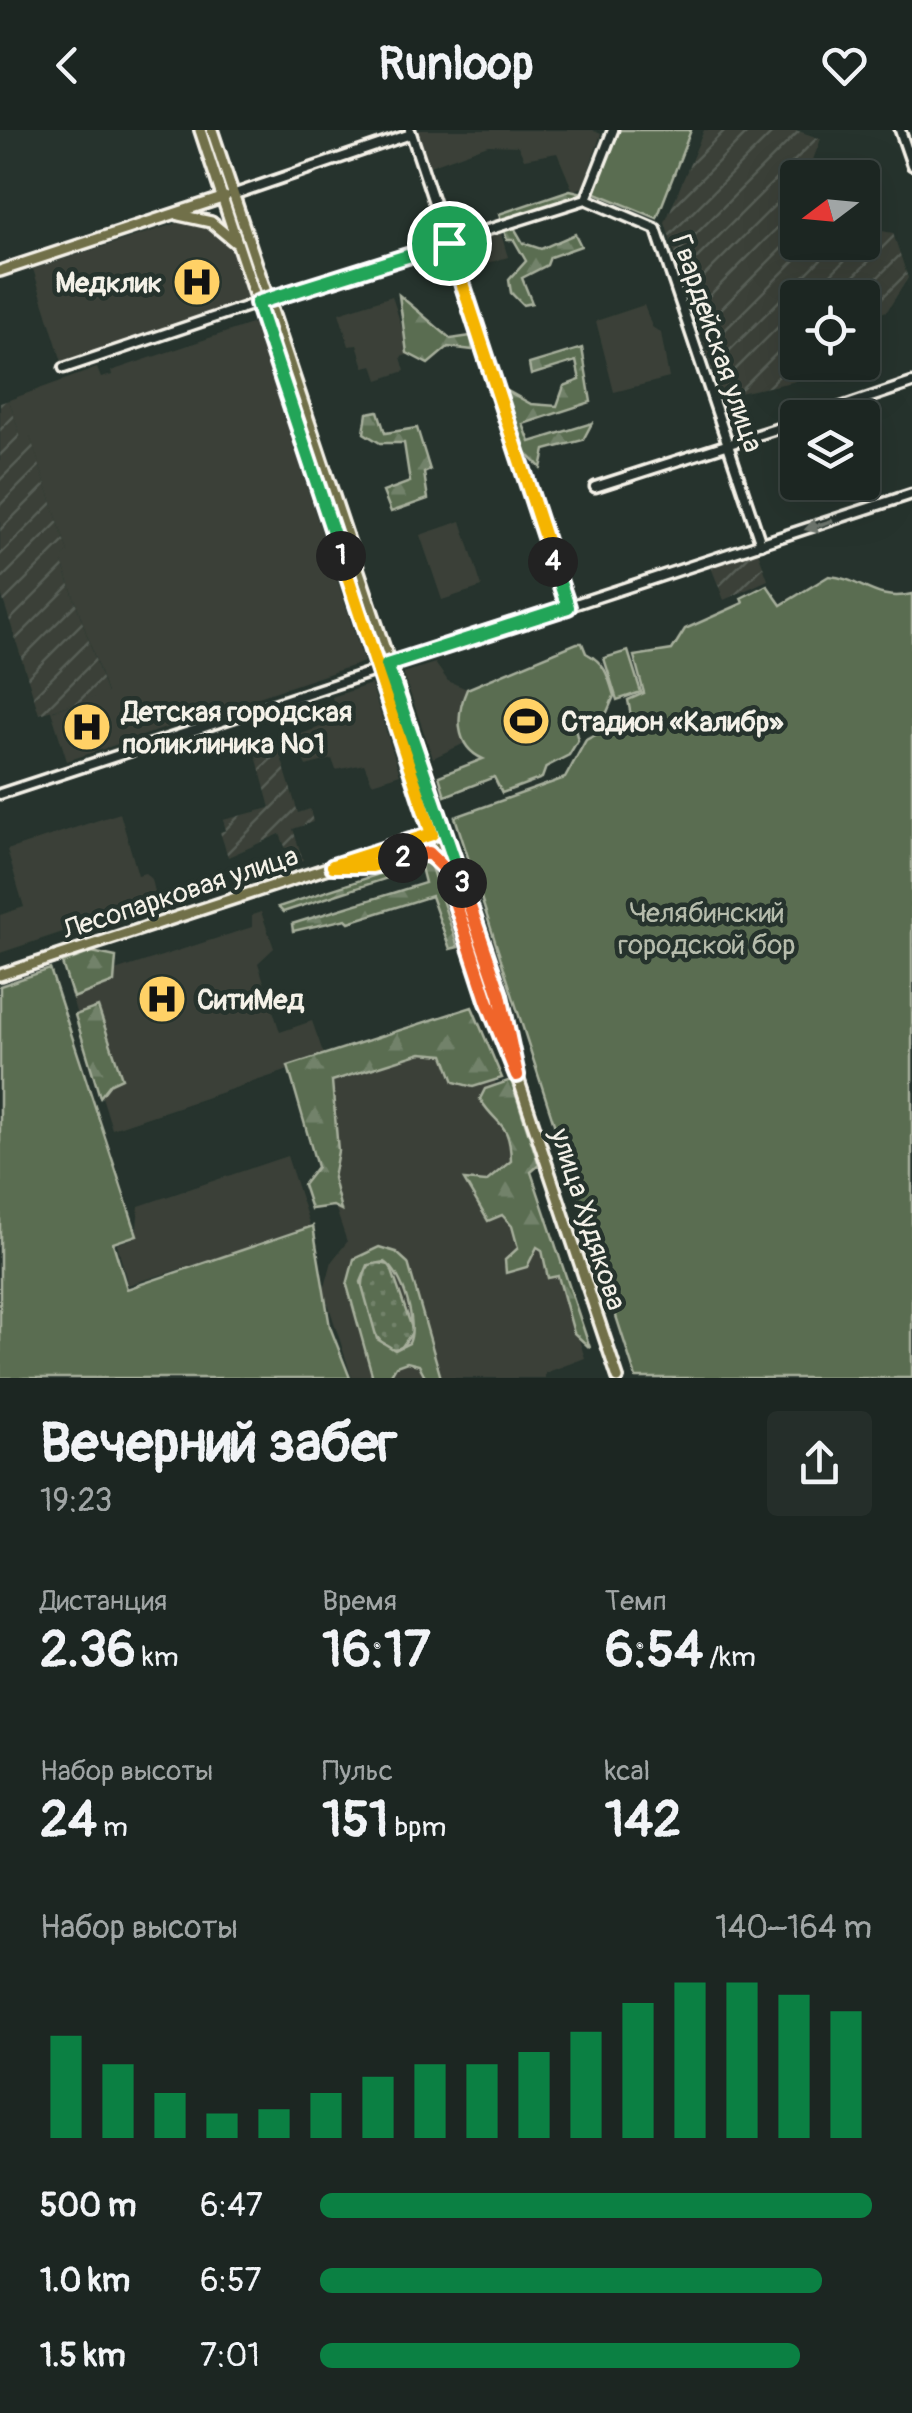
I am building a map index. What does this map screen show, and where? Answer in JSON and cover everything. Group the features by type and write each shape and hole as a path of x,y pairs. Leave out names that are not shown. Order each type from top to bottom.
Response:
{"main road":[{"name":"улица Худякова","path":"200,130 228,196 437,832 500,995 517,1075"},
{"name":"улица Худякова","path":"212,130 238,246 261,302"},
{"path":"0,271 228,196"},
{"path":"172,215 211,222 238,246"},
{"name":"улица Худякова","path":"437,832 444,868 487,1000 517,1075 618,1378"},
{"name":"Лесопарковая улица","path":"0,975 437,832"},
{"path":"333,866 372,866 421,852 434,857 444,868"}],"street":[{"path":"64,368 586,199 613,130"},
{"path":"900,130 911,158"},
{"path":"228,196 411,132 568,607"},
{"name":"Гвардейская улица","path":"586,199 656,229 760,544"},
{"path":"862,400 912,383"},
{"path":"595,486 780,428"},
{"path":"0,794 912,494"}],"shaded area":[{"path":"415,130 592,130 601,134 583,187 573,191 557,153 524,159 518,146 488,145 427,167"},
{"path":"704,130 796,130 821,139 813,160 780,160 780,260 880,260 880,231 893,233 908,278 887,311 880,313 880,280 780,280 780,380 798,380 721,397 665,223"},
{"path":"187,220 224,236 235,251 248,301 62,362 33,269"},
{"path":"500,231 508,257 468,269 460,244"},
{"path":"392,296 410,354 401,357 405,371 378,380 373,365 364,367 357,345 349,346 339,313"},
{"path":"644,305 652,327 661,333 669,378 614,392 596,321"},
{"path":"254,323 364,662 67,761 51,711 107,693 63,565 61,558 68,552 30,437 21,439 9,400 97,368 101,378 112,375 111,371"},
{"path":"9,400 21,438 30,436 68,552 62,558 63,565 107,694 39,714 0,590 0,403"},
{"path":"461,521 482,587 442,600 420,535"},
{"path":"758,552 768,580 724,600 711,567"},
{"path":"435,663 448,681 467,689 460,706 459,726 465,743 433,758 403,673"},
{"path":"371,684 400,774 372,783 364,764 336,770 332,759 306,766 293,737 337,721 332,697"},
{"path":"276,740 298,813 310,809 313,822 293,829 303,860 292,864 280,834 228,857 220,832 226,830 223,820 270,808 253,744"},
{"path":"120,813 138,875 145,873 152,879 159,910 82,935 78,927 0,953 0,915 24,907 7,850"},
{"path":"261,912 274,948 258,963 280,1032 312,1021 325,1058 472,1011 585,1358 545,1373 545,1378 352,1378 324,1291 332,1261 347,1242 289,1070 112,1129 68,986 252,927 252,915"},
{"path":"287,1156 311,1229 128,1285 117,1244 136,1237 139,1206"}],"green space":[{"path":"615,130 691,130 657,218 591,191"},
{"path":"570,190 583,193 567,202 509,219 523,243 541,249 575,234 581,246 550,257 547,265 522,278 532,303 523,305 511,293 509,280 526,261 514,240 507,240 499,214"},
{"path":"399,295 451,339 471,336 473,350 448,347 428,364 407,353"},
{"path":"582,348 591,402 523,424 530,442 592,423 583,440 545,450 541,468 520,447 500,387 531,404 557,406 564,386 580,380 576,361 531,375 529,364"},
{"path":"378,411 385,433 417,428 430,470 424,473 428,499 391,512 383,492 410,482 404,443 380,443 364,433 367,413"},
{"name":"Челябинский городской бор","path":"829,576 877,593 912,594 912,1378 636,1378 455,817 565,778 586,740 631,716 628,700 644,693 634,656 672,650 685,629 743,603 741,598 767,585 781,605"},
{"name":"Стадион «Калибр»","path":"582,643 586,653 602,665 608,676 614,696 605,717 575,729 578,740 569,755 546,767 542,778 502,793 494,777 445,796 439,776 483,759 462,738 461,709 467,689"},
{"path":"628,651 641,692 617,700 604,658"},
{"path":"428,858 458,947 450,949 431,896 349,922 346,919 293,931 292,924 425,883 421,867 283,912 278,907"},
{"path":"92,952 116,957 114,982 73,998 62,963"},
{"path":"50,969 137,1235 113,1243 127,1289 313,1226 330,1327 350,1378 0,1378 0,986"},
{"path":"98,1007 122,1078 111,1083 100,1097 75,1015"},
{"path":"472,1007 502,1078 473,1087 454,1082 444,1055 421,1053 332,1081 338,1151 333,1178 341,1210 333,1206 311,1209 303,1185 317,1167 288,1066"},
{"path":"511,1080 539,1165 531,1172 590,1348 574,1333 558,1276 548,1278 542,1250 537,1247 527,1267 506,1273 505,1260 518,1248 512,1226 502,1215 488,1221 464,1180 486,1182 511,1161 502,1125 480,1099 485,1089"},
{"path":"379,1247 396,1252 408,1263 441,1378 426,1378 419,1365 407,1362 396,1366 389,1378 373,1378 347,1285 354,1259","holes":["385,1262 403,1287 412,1324 409,1343 395,1350 377,1339 361,1282 368,1265"]},
{"path":"373,1262 390,1265 413,1331 401,1348 389,1349 381,1342 369,1320 363,1280"}],"place":[{"name":"Медклик","path":"197,282"},
{"name":"Стадион «Калибр»","path":"526,721"},
{"name":"Детская городская поликлиника №1","path":"87,727"},
{"name":"СитиМед","path":"162,999"}],"route":[{"path":"449,243 568,607 387,665 500,995 517,1075 487,1000 444,868 429,853 421,852 386,864 333,866 432,834 257,303 449,243"}]}
